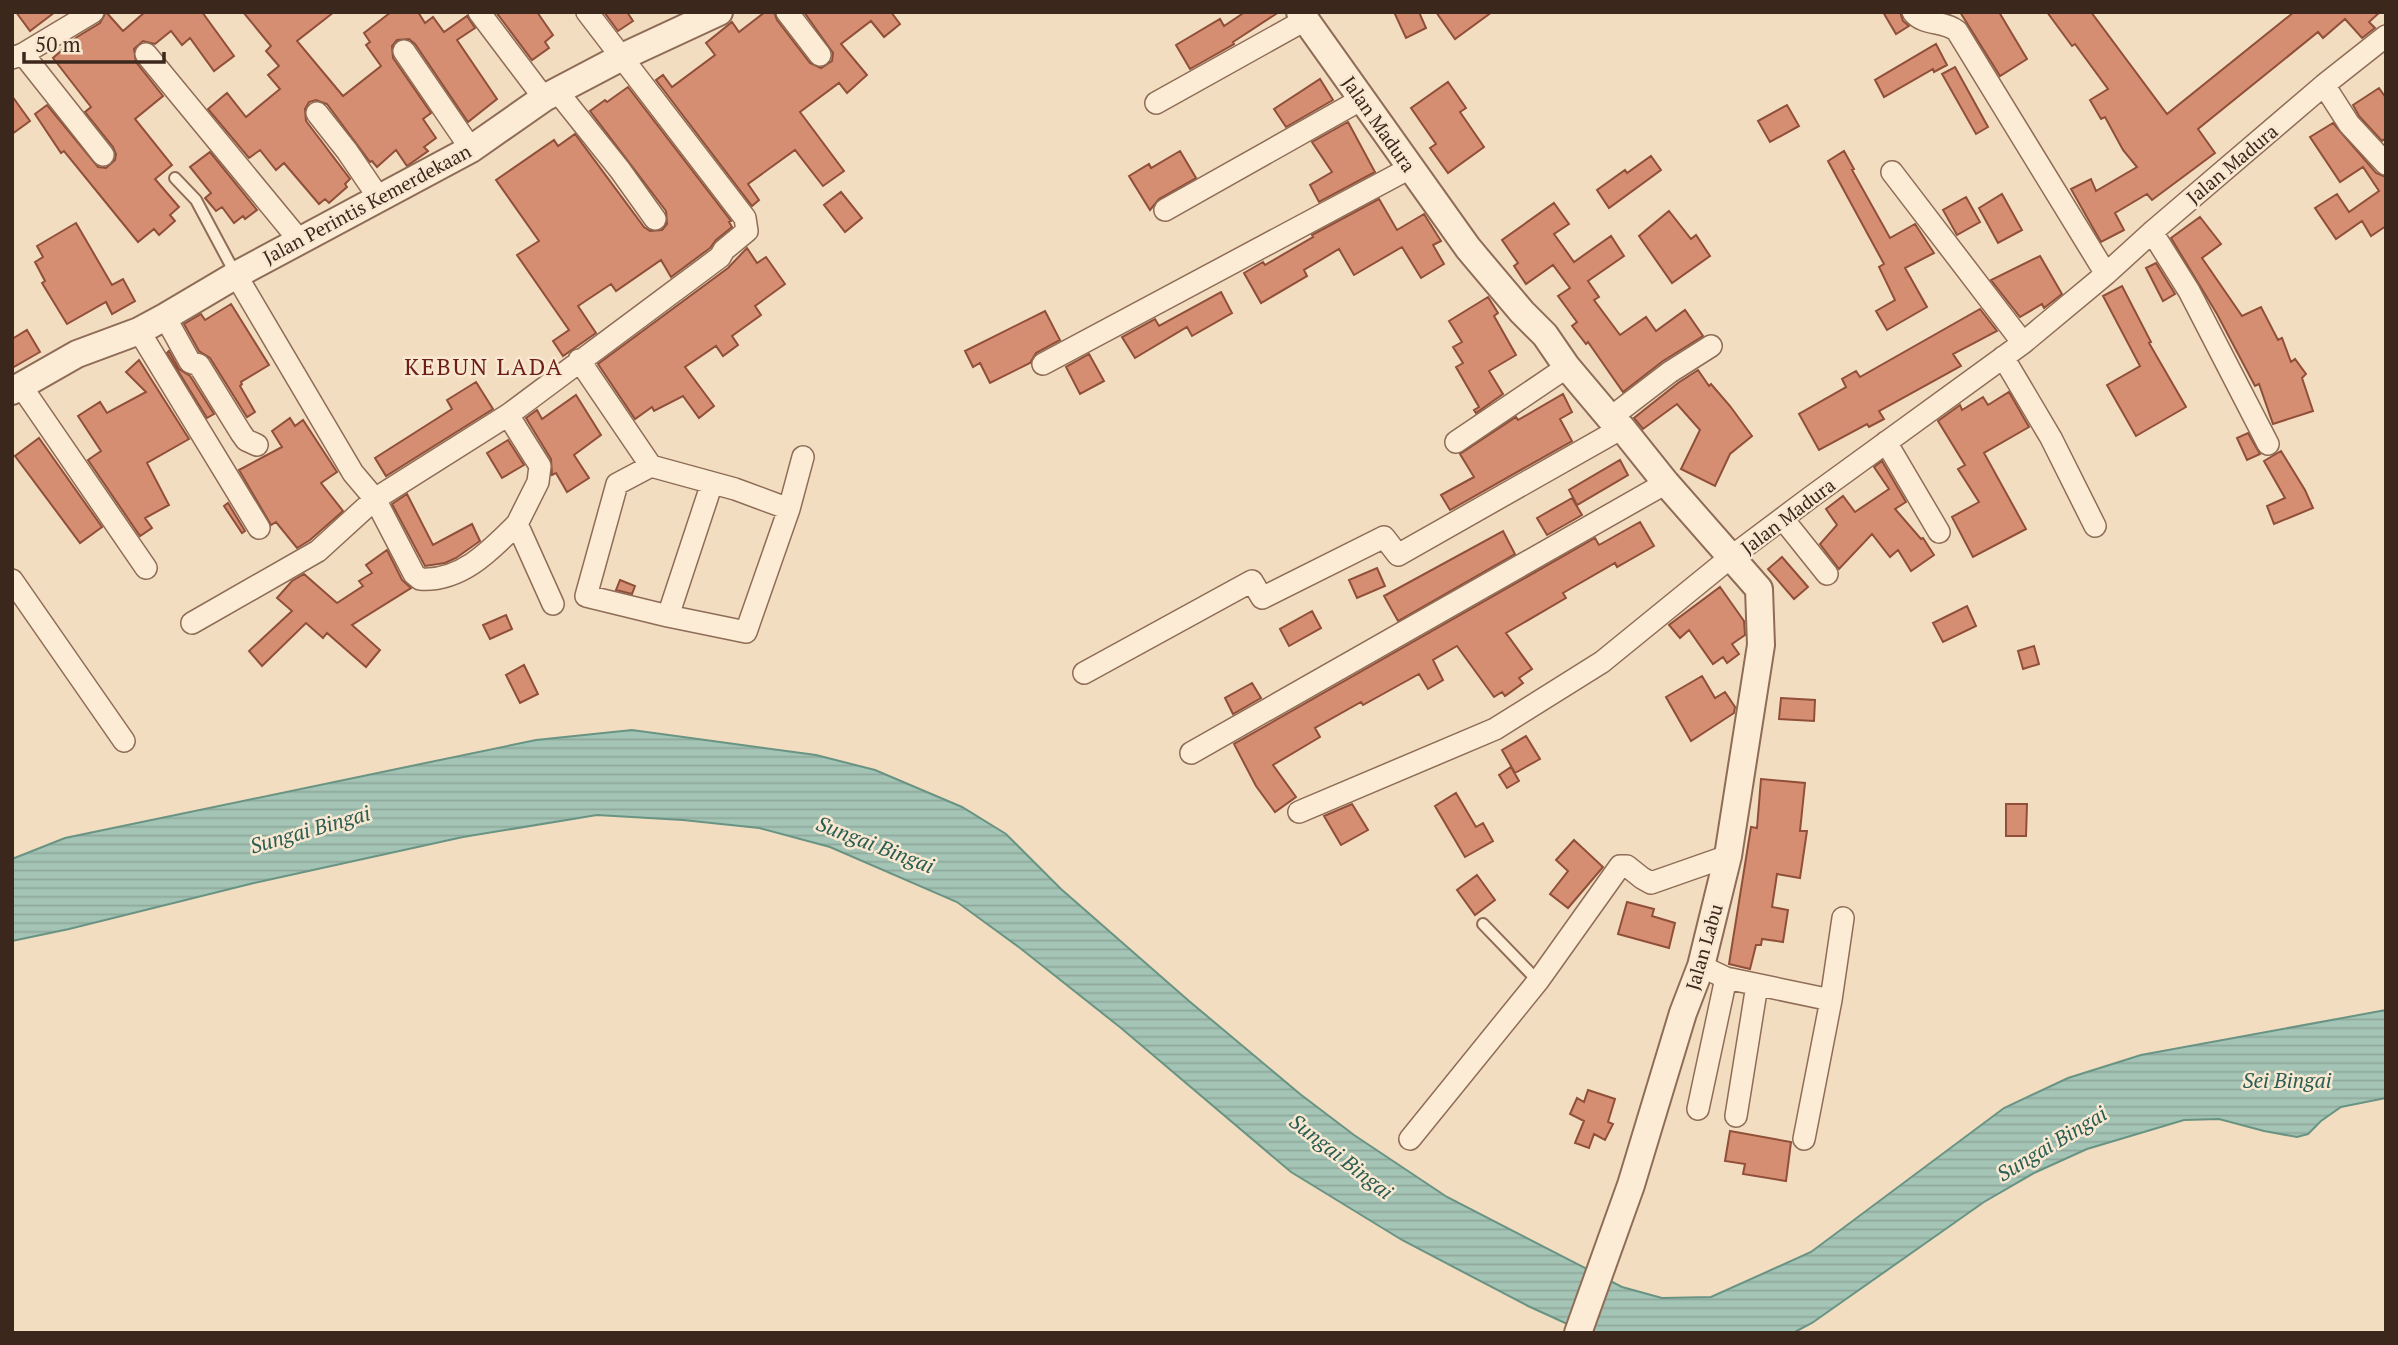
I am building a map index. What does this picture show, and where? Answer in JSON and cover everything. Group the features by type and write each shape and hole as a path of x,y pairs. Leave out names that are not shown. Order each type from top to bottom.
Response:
{"street":[{"path":"93,12 57,21 18,56 103,155"},
{"path":"479,12 550,95 614,161 655,219"},
{"path":"191,623 318,551 375,499 508,415 720,257 724,250 747,231 745,218 587,12"},
{"name":"Jalan Perintis Kemerdekaan","path":"17,388 77,354 138,331 165,317 236,275 471,149 550,95 622,57 719,12"},
{"path":"787,12 820,55"},
{"path":"1913,12 1920,20 1949,25 1956,32 2106,274"},
{"path":"1156,103 1303,16"},
{"name":"Jalan Madura","path":"1303,16 1468,248 1521,312 1545,335 1567,367 1731,557 2023,342 2106,274 2324,85 2386,36"},
{"path":"404,51 471,149"},
{"path":"146,54 300,241"},
{"path":"2324,85 2349,124 2386,164"},
{"path":"1165,210 1362,99"},
{"path":"317,113 347,150 379,198"},
{"path":"1043,364 1410,168"},
{"path":"1892,172 2023,342"},
{"path":"2152,232 2189,291 2268,444"},
{"path":"236,275 352,473 375,499 414,573 420,579 432,580 480,561 517,523 538,482 540,466 508,415"},
{"path":"165,317 190,362 199,365 246,440 257,445"},
{"path":"138,331 259,528"},
{"path":"1084,673 1252,581 1262,598 1384,537 1398,555 1616,423 1670,372 1711,346"},
{"path":"2003,357 2051,438 2095,526"},
{"path":"579,360 651,466 734,489 789,509"},
{"path":"1457,442 1567,367"},
{"path":"17,388 146,568"},
{"path":"1886,442 1939,532"},
{"path":"651,466 617,484 586,596 668,617 746,632 789,509 803,457"},
{"path":"668,617 712,483"},
{"path":"1191,753 1666,483"},
{"path":"1783,519 1828,574"},
{"path":"517,523 553,604"},
{"path":"1300,812 1495,729 1602,663 1731,557"},
{"name":"Jalan Labu","path":"1578,1333 1631,1185 1683,1013 1701,966 1728,856 1761,645 1759,589 1731,557"},
{"path":"12,580 124,741"},
{"path":"1410,1139 1538,981 1619,866 1627,866 1651,883 1728,856"},
{"path":"1804,1139 1843,918"},
{"path":"1701,966 1726,978 1830,1000"},
{"path":"1698,1109 1726,978"},
{"path":"1736,1116 1757,985"}],"lane":[{"path":"175,178 196,200 236,275"},
{"path":"1483,924 1538,981"}],"water":[{"name":"Sei Bingai","path":"632,730 816,755 875,770 962,807 1006,834 1061,889 1189,1001 1300,1094 1354,1135 1447,1197 1622,1287 1662,1298 1711,1297 1811,1252 2004,1108 2068,1078 2141,1055 2386,1010 2386,1098 2341,1107 2308,1134 2297,1137 2219,1119 2184,1120 2087,1149 2034,1173 1984,1202 1812,1323 1793,1333 1587,1333 1528,1306 1402,1240 1291,1172 1121,1028 957,902 830,847 759,828 597,815 463,837 254,883 12,941 12,859 65,838 536,740"}],"building":[{"path":"16,12 55,12 30,31"},
{"path":"106,12 123,31 145,12 202,12 234,56 214,71 190,38 182,45 171,31 155,44 143,41 134,49 136,62 163,96 135,119 172,165 155,179 179,207 170,215 175,221 159,235 154,229 138,242 64,151 61,153 35,114 47,105 98,167 106,168 115,160 113,147 85,112 91,107 53,58 77,37 100,23"},
{"path":"243,12 334,12 297,41 343,96 381,66 366,45 370,42 364,33 391,12 418,12 425,23 433,17 444,32 467,16 475,28 457,40 497,99 468,122 415,44 409,39 397,40 392,46 393,58 431,113 423,119 436,138 424,147 428,151 407,166 396,150 377,167 370,162 327,104 316,100 309,102 305,109 306,121 350,179 345,184 347,187 329,203 325,199 319,204 284,163 276,170 260,150 249,158 208,109 227,93 246,117 280,89 268,75 279,66 266,51 271,46"},
{"path":"496,12 537,12 553,35 545,42 549,48 532,60"},
{"path":"604,12 627,12 633,21 618,31"},
{"path":"765,12 774,12 777,20 810,63 821,68 832,61 833,53 804,12 891,12 900,24 884,37 871,21 841,44 867,75 847,93 839,83 800,112 844,171 823,186 795,150 748,184 759,200 752,206 656,80 663,75 672,87 715,55 706,43 732,22 739,32"},
{"path":"1245,12 1279,12 1233,42 1234,44 1190,69 1176,45 1220,19 1224,26"},
{"path":"1394,12 1419,12 1426,28 1406,38"},
{"path":"1436,12 1492,12 1455,39"},
{"path":"1883,12 1900,12 1903,21 1909,26 1896,34"},
{"path":"1960,12 1999,12 2027,59 2000,76"},
{"path":"2047,12 2091,12 2167,114 2294,12 2380,12 2369,22 2375,28 2362,38 2345,19 2323,38 2318,32 2198,129 2215,153 2152,200 2147,194 2115,213 2124,230 2101,242 2071,189 2091,179 2096,191 2137,167 2123,150 2105,117 2101,119 2090,100 2108,89"},
{"path":"1936,44 1947,65 1934,72 1933,69 1884,97 1875,80"},
{"path":"1955,67 1988,127 1976,134 1942,74"},
{"path":"1320,79 1333,100 1286,127 1274,109"},
{"path":"1448,82 1466,108 1460,112 1484,147 1448,173 1430,148 1436,144 1411,108"},
{"path":"628,87 731,221 729,222 732,227 710,248 671,277 661,260 616,291 611,284 578,306 596,333 563,356 553,341 569,330 517,255 539,241 496,180 554,140 558,146 575,134 644,227 650,231 662,230 667,224 666,211 590,111"},
{"path":"2379,88 2386,98 2386,138 2382,141 2359,116 2353,105"},
{"path":"12,96 30,121 12,134"},
{"path":"1787,105 1799,126 1770,142 1758,121"},
{"path":"1348,122 1375,172 1319,202 1310,185 1332,172 1312,142"},
{"path":"2333,123 2376,173 2386,177 2386,226 2371,236 2362,221 2336,239 2315,208 2337,194 2349,212 2379,191 2363,167 2340,182 2310,137"},
{"path":"1180,151 1196,178 1159,199 1150,210 1129,176 1149,164 1151,168"},
{"path":"1844,151 1890,238 1915,224 1934,253 1905,268 1927,307 1887,330 1876,311 1895,300 1879,267 1884,264 1828,161"},
{"path":"210,152 257,210 245,219 243,216 234,223 222,207 216,211 205,198 211,193 190,167"},
{"path":"1651,156 1661,170 1609,208 1597,190"},
{"path":"841,192 862,218 845,232 824,205"},
{"path":"2002,194 2022,230 1998,243 1979,208"},
{"path":"1966,197 1980,222 1957,235 1943,210"},
{"path":"1379,199 1397,230 1424,214 1441,241 1433,245 1444,264 1421,278 1402,247 1354,275 1339,249 1304,270 1307,276 1261,303 1244,273 1263,262 1265,265 1313,237 1312,235"},
{"path":"1554,203 1569,224 1554,234 1574,262 1611,236 1624,256 1588,281 1599,297 1594,300 1620,335 1646,317 1656,331 1685,310 1703,336 1663,361 1623,392 1588,342 1586,344 1572,326 1577,322 1558,296 1570,288 1553,265 1526,284 1514,266 1518,263 1502,240"},
{"path":"1669,211 1691,239 1696,235 1710,256 1672,283 1639,236"},
{"path":"2200,217 2221,244 2202,258 2242,316 2261,307 2278,340 2282,338 2291,362 2295,359 2306,374 2302,378 2313,411 2273,424 2259,384 2255,386 2217,314 2171,238"},
{"path":"76,223 112,285 123,279 135,301 112,314 106,302 67,324 42,283 45,281 35,262 43,257 37,246"},
{"path":"747,248 757,263 766,257 785,284 755,306 761,315 732,336 738,345 723,356 716,346 685,367 714,406 699,418 683,396 654,411 652,407 635,419 598,364 728,268"},
{"path":"2040,256 2062,294 2044,308 2042,304 2020,317 1991,280"},
{"path":"2156,263 2175,294 2163,301 2146,268"},
{"path":"2122,286 2151,342 2149,343 2186,407 2136,436 2107,385 2140,366 2103,296"},
{"path":"1221,292 1232,313 1192,336 1187,327 1135,358 1122,337 1155,319 1159,326"},
{"path":"1488,297 1498,313 1494,316 1516,355 1489,371 1503,394 1476,413 1474,410 1479,407 1456,367 1463,363 1453,347 1462,342 1449,321"},
{"path":"231,304 269,365 241,382 240,386 255,412 247,417 210,358 199,351 184,324 201,314 205,320"},
{"path":"1980,309 1997,331 1953,354 1961,366 1879,411 1884,419 1869,427 1867,424 1819,450 1799,414 1846,387 1842,379 1856,371 1860,377"},
{"path":"1045,311 1060,340 1036,353 1030,363 990,383 980,363 973,367 965,351"},
{"path":"27,330 40,352 12,368 12,339"},
{"path":"169,351 179,369 190,376 214,414 207,418 167,353"},
{"path":"1089,354 1104,381 1080,394 1066,367"},
{"path":"139,360 189,439 147,463 169,505 145,518 152,528 140,536 88,460 101,451 78,416 100,402 107,413 146,392 126,372"},
{"path":"1698,370 1752,436 1730,454 1715,486 1681,469 1700,430 1677,404 1643,429 1634,418"},
{"path":"476,382 493,409 386,476 375,458 452,409 447,400"},
{"path":"2009,392 2029,427 1984,453 2026,529 1973,557 1952,517 1979,502 1958,469 1965,465 1938,421 1960,405 1962,410 1983,397 1988,405"},
{"path":"1563,394 1572,412 1560,419 1572,441 1450,510 1441,495 1474,477 1460,454 1516,417 1518,420"},
{"path":"576,395 601,435 574,455 589,478 567,492 556,473 552,475 551,459 526,418 537,410 542,419"},
{"path":"290,418 295,426 303,420 337,472 321,483 343,511 297,548 276,522 271,525 239,470 282,447 272,431"},
{"path":"2248,433 2260,454 2247,460 2237,438"},
{"path":"39,438 102,527 80,543 15,456"},
{"path":"508,440 524,465 502,478 487,453"},
{"path":"2281,451 2313,508 2274,524 2267,506 2285,498 2264,461"},
{"path":"1620,460 1628,475 1577,505 1569,490"},
{"path":"1882,461 1906,502 1895,509 1921,539 1923,538 1934,555 1911,571 1898,550 1890,557 1872,534 1839,569 1820,544 1837,525 1826,509 1843,496 1855,512 1889,489 1874,467"},
{"path":"407,494 433,545 472,524 480,541 445,563 425,566 392,504"},
{"path":"1572,498 1582,515 1547,535 1537,518"},
{"path":"228,503 245,531 242,533 224,506"},
{"path":"1640,522 1654,546 1617,567 1615,563 1563,593 1566,598 1506,633 1532,669 1519,678 1523,683 1505,696 1502,692 1494,697 1457,646 1433,660 1443,680 1428,689 1419,674 1363,705 1361,702 1315,728 1320,737 1273,765 1296,797 1275,812 1256,786 1234,744 1595,538 1599,545"},
{"path":"1503,531 1515,554 1398,621 1384,596"},
{"path":"387,550 402,580 411,588 352,625 380,650 366,667 327,633 323,638 306,623 262,666 249,651 292,611 277,598 292,581 304,574 337,603 363,586 359,581 372,573 366,565"},
{"path":"1782,557 1808,587 1794,599 1768,569"},
{"path":"1377,568 1385,586 1357,598 1349,580"},
{"path":"620,580 635,586 632,594 616,590"},
{"path":"1720,587 1744,621 1745,635 1732,644 1739,654 1727,663 1723,657 1713,664 1689,630 1680,638 1669,625"},
{"path":"1967,606 1976,626 1943,642 1933,623"},
{"path":"1312,611 1321,628 1289,646 1280,629"},
{"path":"506,615 512,629 490,639 483,625"},
{"path":"2034,646 2039,664 2023,669 2018,651"},
{"path":"524,665 538,694 520,703 506,675"},
{"path":"1702,676 1715,698 1725,692 1735,707 1734,713 1691,741 1666,697"},
{"path":"1252,683 1261,698 1233,714 1225,698"},
{"path":"1781,698 1815,700 1814,721 1779,719"},
{"path":"1526,736 1540,759 1515,773 1502,750"},
{"path":"1511,767 1519,781 1507,788 1499,775"},
{"path":"1761,779 1805,783 1800,831 1807,831 1800,878 1777,874 1772,907 1788,910 1783,942 1762,939 1761,945 1756,945 1750,969 1729,964 1751,827 1757,828"},
{"path":"1456,793 1476,827 1483,823 1493,841 1465,857 1435,806"},
{"path":"1352,804 1368,830 1341,845 1324,816"},
{"path":"2006,804 2027,804 2026,836 2006,836"},
{"path":"1574,840 1603,867 1568,908 1550,894 1568,871 1556,860"},
{"path":"1477,875 1495,900 1475,915 1457,890"},
{"path":"1627,902 1654,909 1652,916 1675,923 1669,948 1618,934"},
{"path":"1588,1090 1615,1099 1608,1122 1613,1124 1605,1140 1594,1134 1589,1148 1575,1143 1584,1121 1570,1114 1577,1098 1584,1102"},
{"path":"1730,1131 1791,1142 1786,1181 1743,1174 1745,1164 1725,1161"}],"district":[{"name":"KEBUN LADA","path":"484,367"}],"water label":[{"name":"Sungai Bingai","path":"310,830"},
{"name":"Sungai Bingai","path":"875,845"},
{"name":"Sungai Bingai","path":"2052,1144"},
{"name":"Sungai Bingai","path":"1341,1157"}]}
